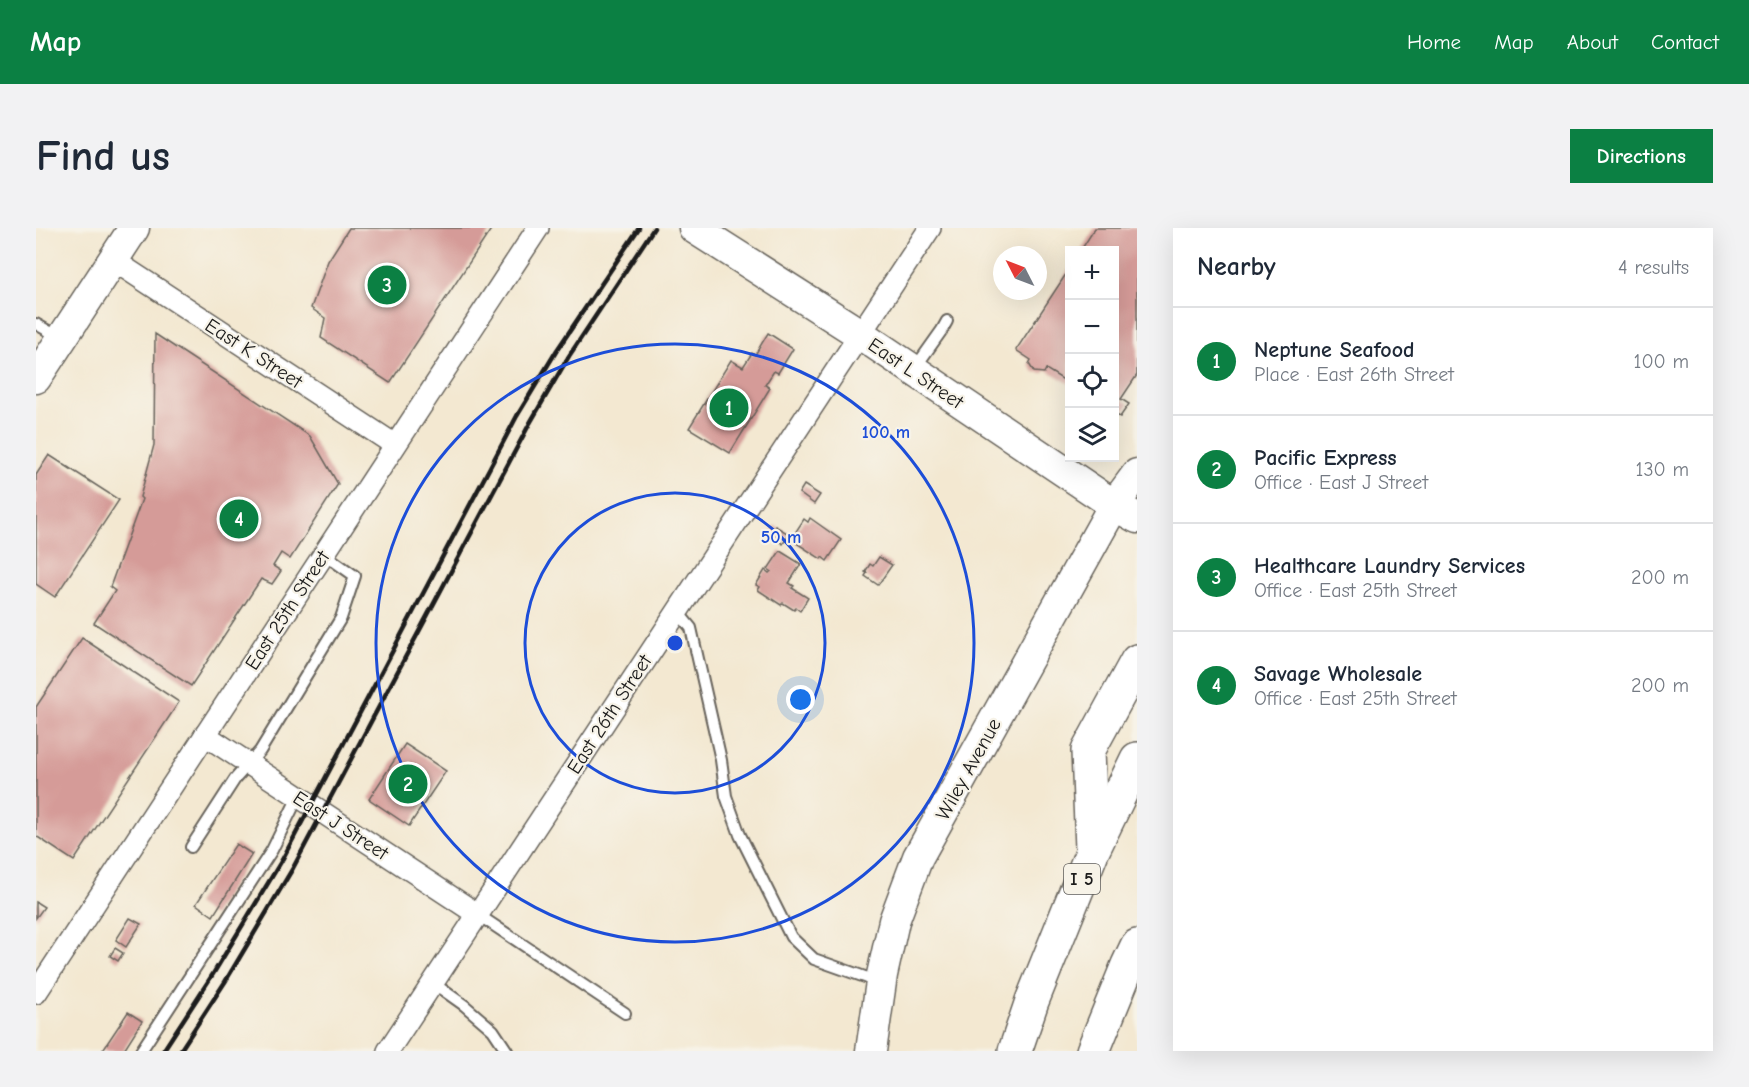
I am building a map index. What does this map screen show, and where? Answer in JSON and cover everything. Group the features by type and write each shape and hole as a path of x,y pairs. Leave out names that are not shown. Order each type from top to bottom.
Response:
{"highway":[{"path":"1092,852 1088,751 1137,661"},
{"name":"I 5","path":"1015,1051 1032,1001 1092,852 1137,759"},
{"path":"1093,1051 1137,946"}],"street":[{"path":"36,378 134,228"},
{"name":"East 25th Street","path":"36,993 537,228"},
{"name":"East 26th Street","path":"388,1051 930,228"},
{"name":"East L Street","path":"712,237 1126,512"},
{"name":"East K Street","path":"113,260 395,445"},
{"name":"Wiley Avenue","path":"871,1051 881,983 894,921 918,857 1126,512 1137,474"},
{"name":"East J Street","path":"205,735 477,914"}],"lane":[{"path":"913,371 946,321"},
{"path":"36,324 62,339"},
{"path":"191,847 224,794 260,751 341,618 355,576 324,554"},
{"path":"677,611 691,628 721,760 726,796 736,826 791,937 814,959 881,983"},
{"path":"141,1051 272,850 298,797"},
{"path":"477,914 625,1013"},
{"path":"433,983 493,1030 507,1051"}],"building":[{"path":"349,228 492,228 390,383 321,338 325,318 311,308 328,261"},
{"path":"1095,228 1137,228 1137,375 1121,399 1129,404 1120,417 1119,246 1084,246"},
{"path":"1065,276 1065,381 1046,369 1044,373 1034,372 1029,364 1031,360 1016,350"},
{"path":"768,333 793,349 778,373 774,371 765,385 770,388 730,453 689,428 731,360 743,367 752,353 755,355"},
{"path":"155,334 310,436 338,484 290,559 281,553 273,566 281,571 272,584 261,579 191,686 94,623 115,591 110,587 142,499 140,497 154,445"},
{"path":"49,455 119,500 55,597 36,584 36,475"},
{"path":"804,485 820,495 814,504 799,493"},
{"path":"810,518 841,540 827,561 795,542 797,539 793,536 804,519 808,522"},
{"path":"775,526 789,534 783,544 769,535"},
{"path":"780,551 801,564 789,583 794,586 792,588 808,598 800,611 783,603 781,605 758,590 760,587 756,585 765,570 769,573 771,571 768,569"},
{"path":"879,557 892,565 878,585 865,576 867,573 865,572 870,564 873,566"},
{"path":"82,638 179,702 74,861 36,836 36,707"},
{"path":"405,744 446,771 409,826 369,799"},
{"path":"236,844 252,854 213,916 196,904"},
{"path":"36,902 44,907 36,918"},
{"path":"130,918 141,924 126,947 116,940"},
{"path":"115,948 123,953 118,961 110,956"},
{"path":"128,1012 142,1021 123,1051 102,1051"}],"railway":[{"path":"163,1051 282,860 517,416 557,350 639,228"},
{"path":"180,1051 225,982 293,868 530,423 569,356 654,228"}],"place":[{"name":"Healthcare Laundry Services","path":"387,285"},
{"name":"Neptune Seafood","path":"729,408"},
{"name":"Savage Wholesale","path":"239,519"},
{"name":"Pacific Express","path":"408,784"}]}
